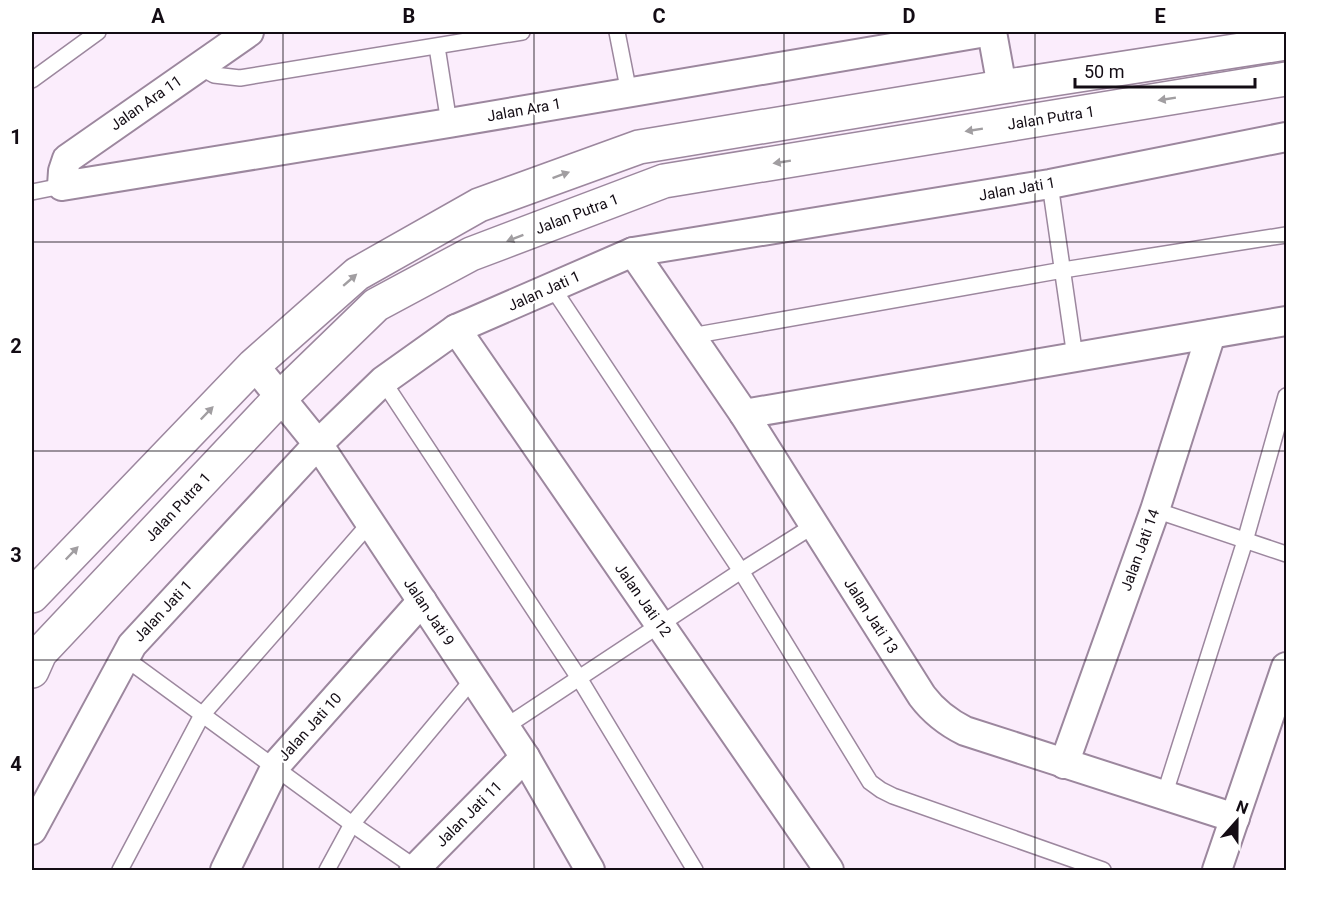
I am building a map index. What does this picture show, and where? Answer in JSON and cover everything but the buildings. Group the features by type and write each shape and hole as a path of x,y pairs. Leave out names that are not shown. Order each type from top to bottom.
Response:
{"main road":[{"path":"32,596 254,365 357,274 479,206 639,147 1287,43"},
{"name":"Jalan Putra 1","path":"32,671 40,653 281,398 376,305 471,254 664,181 1287,79"}],"street":[{"name":"Jalan Ara 11","path":"62,186 67,159 249,32"},
{"name":"Jalan Ara 1","path":"62,186 986,32"},
{"path":"992,32 1002,87"},
{"name":"Jalan Jati 1","path":"32,830 132,645 318,444 383,381 456,329 633,252 1050,184 1287,137"},
{"name":"Jalan Jati 13","path":"633,252 744,414 813,526 933,711 948,723 965,731 1235,818"},
{"path":"744,414 1287,321"},
{"name":"Jalan Jati 12","path":"456,329 830,870"},
{"name":"Jalan Jati 14","path":"1064,764 1155,510 1211,334"},
{"name":"Jalan Jati 9","path":"254,365 318,444 525,757 590,870"},
{"name":"Jalan Jati 10","path":"225,870 275,768 422,602"},
{"path":"1217,870 1287,667"},
{"name":"Jalan Jati 11","path":"415,869 525,757"}],"lane":[{"path":"32,80 98,32"},
{"path":"198,66 214,75 240,78 522,32"},
{"path":"617,32 629,93"},
{"path":"437,47 449,123"},
{"path":"1050,184 1075,357"},
{"path":"32,192 62,186"},
{"path":"691,336 1063,270 1287,235"},
{"path":"552,287 741,571 870,782 893,796 1104,870"},
{"path":"383,381 579,678 695,870"},
{"path":"1164,796 1245,541 1287,396"},
{"path":"1155,510 1287,554"},
{"path":"120,870 202,715 370,523"},
{"path":"505,727 813,526"},
{"path":"124,658 415,869"},
{"path":"327,870 352,824 473,679"}]}
